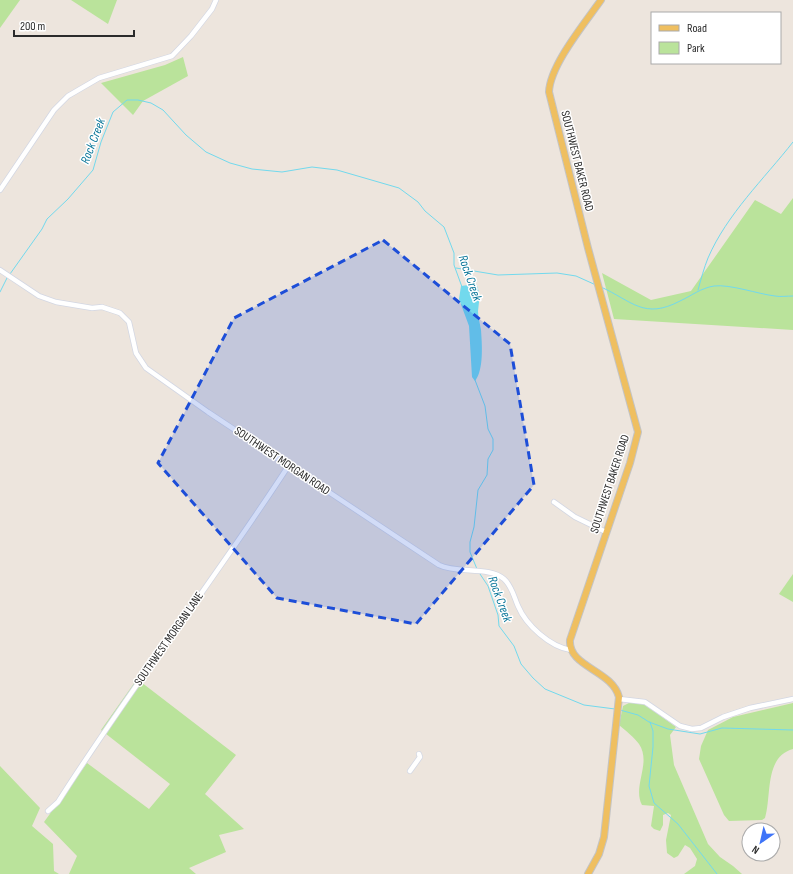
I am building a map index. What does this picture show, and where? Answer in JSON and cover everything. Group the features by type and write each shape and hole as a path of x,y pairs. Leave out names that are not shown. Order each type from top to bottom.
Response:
{"main road":[{"name":"SOUTHWEST BAKER ROAD","path":"571,650 572,634 636,445 638,429 588,248 549,92 550,82 555,68 601,0"},
{"path":"571,650 579,660 609,681 618,692 619,699 604,837 599,854 588,874"}],"street":[{"path":"0,190 50,116 68,96 99,78 172,56 192,36 216,0"},
{"name":"SOUTHWEST MORGAN ROAD","path":"0,270 39,296 56,302 92,308 102,307 120,312 129,322 136,353 146,368 208,412 439,565 449,568 492,573 504,579 512,590 518,607 528,623 558,646 571,650"},
{"name":"SOUTHWEST MORGAN LANE","path":"48,811 58,802 111,721 151,667 289,465"},
{"path":"554,502 574,517 606,532"},
{"path":"619,699 645,702 680,726 692,729 701,728 723,717 750,708 793,699"},
{"path":"410,771 420,757 419,754"}],"highlighted area":[{"path":"383,240 510,344 534,485 416,624 277,598 158,463 234,318"}],"green space":[{"path":"0,0 20,0 0,28"},
{"path":"71,0 117,0 108,24"},
{"path":"183,57 188,76 143,101 133,115 101,83 165,65"},
{"path":"793,198 793,330 614,319 602,273 651,300 691,291 755,200 781,214"},
{"path":"793,574 793,602 779,594"},
{"path":"137,679 236,755 205,794 244,829 219,835 226,852 189,868 196,874 69,874 77,856 44,822 87,763 149,809 170,784 101,730"},
{"path":"631,702 646,705 676,727 670,735 674,765 708,844 720,857 742,874 684,874 695,866 697,859 690,848 685,845 678,856 674,858 667,853 666,840 671,815 668,813 663,815 663,825 660,831 651,826 654,806 642,805 639,790 644,759 642,751 637,741 619,725 623,706"},
{"path":"793,703 793,749 784,753 777,760 773,768 765,818 762,820 729,821 724,815 699,759 701,746 708,730 733,717"},
{"path":"0,766 40,808 32,826 53,844 54,871 59,874 0,874"}],"water":[{"path":"476,284 479,294 478,313 482,349 480,370 475,381 472,377 469,326 459,299 461,286"}],"waterway":[{"name":"Rock Creek","path":"10,274 42,229 47,219 68,199 93,170 101,142 113,112 127,100 138,100 151,103 163,110 186,135 206,152 230,163 252,169 282,172 312,167 337,170 399,188 418,202 425,211 444,227 454,253 454,265 462,287"},
{"path":"698,290 708,258 725,227 747,197 793,142"},
{"path":"456,268 498,275 557,273 576,276 596,285"},
{"name":"Rock Creek","path":"0,292 8,276"},
{"path":"601,287 630,303 647,309 657,309 668,306 700,290 714,286 728,286 768,295 793,296"},
{"name":"Rock Creek","path":"475,380 485,406 488,429 493,439 493,450 488,459 487,475 478,490 474,527 470,542 470,552 477,569"},
{"name":"Rock Creek","path":"480,574 488,586 498,615 499,626 514,646 521,664 533,678 545,689 584,705 615,709"},
{"name":"Rock Creek","path":"620,710 638,715 649,722 668,729 700,734 722,728 793,730"},
{"path":"650,722 653,731 653,747 649,786 654,803 678,824 717,874"}]}
